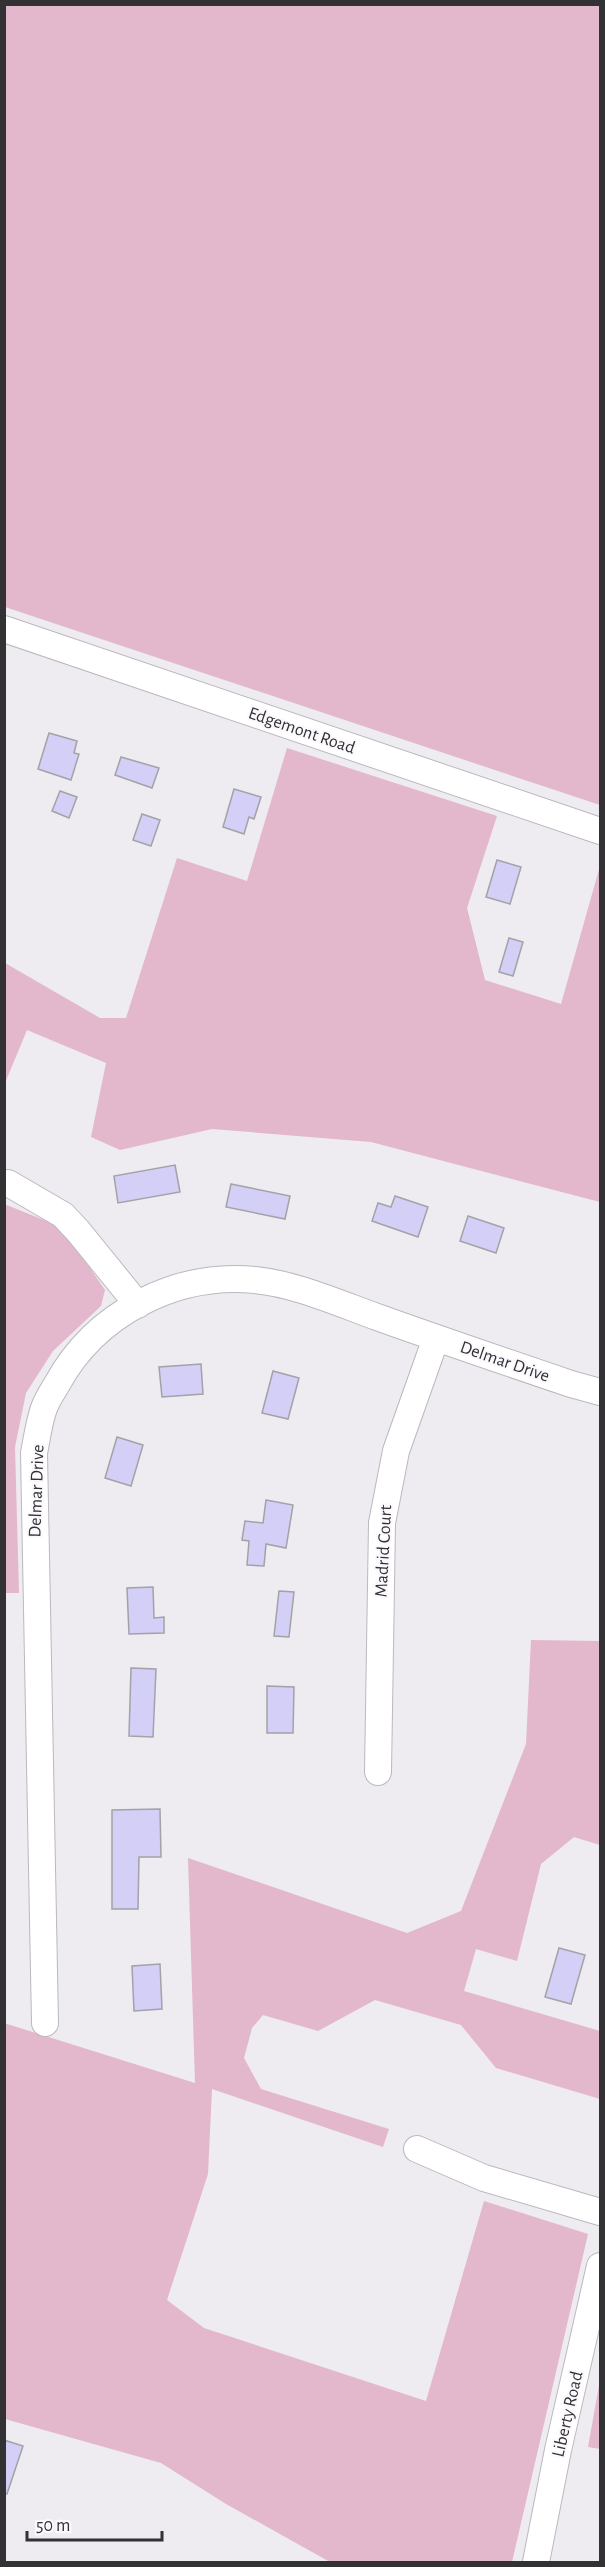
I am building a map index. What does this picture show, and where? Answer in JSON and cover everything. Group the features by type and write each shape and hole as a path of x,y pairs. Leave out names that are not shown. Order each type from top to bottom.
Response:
{"street":[{"name":"Edgemont Road","path":"4,629 600,831"},
{"path":"8,1183 63,1215 138,1305"},
{"name":"Delmar Drive","path":"45,2023 34,1453 44,1407 68,1365 104,1325 159,1293 183,1285 219,1279 256,1280 303,1291 600,1392"},
{"name":"Madrid Court","path":"378,1772 384,1507 396,1451 436,1338"},
{"path":"417,2149 484,2178 600,2212"},
{"name":"Liberty Road","path":"536,2562 558,2450 600,2266"}],"shaded area":[{"path":"5,4 600,5 600,805 5,607"},
{"path":"287,748 497,816 467,908 485,980 561,1004 600,866 600,1202 371,1142 212,1129 120,1150 91,1137 106,1063 27,1030 5,1083 5,963 100,1018 126,1018 177,858 247,881"},
{"path":"4,1204 54,1224 75,1246 105,1290 101,1306 53,1351 26,1393 15,1447 19,1593 4,1593"},
{"path":"531,1640 600,1641 600,1845 574,1837 541,1864 517,1961 476,1949 464,1991 600,2031 600,2099 496,2068 461,2025 375,2000 318,2031 263,2015 252,2028 244,2058 261,2089 389,2129 383,2147 212,2089 208,2174 167,2300 204,2328 426,2401 484,2201 588,2234 512,2562 330,2562 226,2504 161,2463 5,2419 4,2023 195,2083 188,1858 407,1933 461,1911 526,1744"},
{"path":"600,2380 600,2449 588,2447"}],"building":[{"path":"49,733 77,741 74,753 79,754 71,780 38,769"},
{"path":"121,757 159,768 152,788 115,775"},
{"path":"234,789 261,797 254,819 249,817 244,834 223,827"},
{"path":"60,791 77,797 69,818 52,811"},
{"path":"142,814 160,820 151,846 133,840"},
{"path":"497,860 521,867 510,904 486,897"},
{"path":"509,938 523,942 513,976 499,972"},
{"path":"175,1165 180,1192 118,1203 114,1176"},
{"path":"231,1184 290,1196 285,1219 226,1207"},
{"path":"395,1196 428,1207 418,1237 372,1221 378,1203 391,1207"},
{"path":"468,1216 504,1228 496,1253 460,1241"},
{"path":"201,1364 203,1394 162,1397 159,1367"},
{"path":"273,1371 299,1378 288,1419 262,1413"},
{"path":"117,1437 143,1445 131,1486 105,1478"},
{"path":"266,1500 293,1505 286,1548 266,1544 264,1566 247,1565 249,1541 242,1540 245,1521 263,1523"},
{"path":"153,1587 154,1618 164,1617 164,1633 129,1634 127,1588"},
{"path":"279,1591 294,1592 289,1637 274,1636"},
{"path":"131,1668 156,1669 153,1737 129,1736"},
{"path":"267,1686 294,1687 293,1733 267,1733"},
{"path":"160,1809 161,1857 139,1857 138,1909 112,1909 112,1810"},
{"path":"559,1948 585,1955 571,2004 545,1997"},
{"path":"160,1964 162,2009 134,2011 132,1966"},
{"path":"4,2440 23,2446 7,2494 4,2494"}]}
